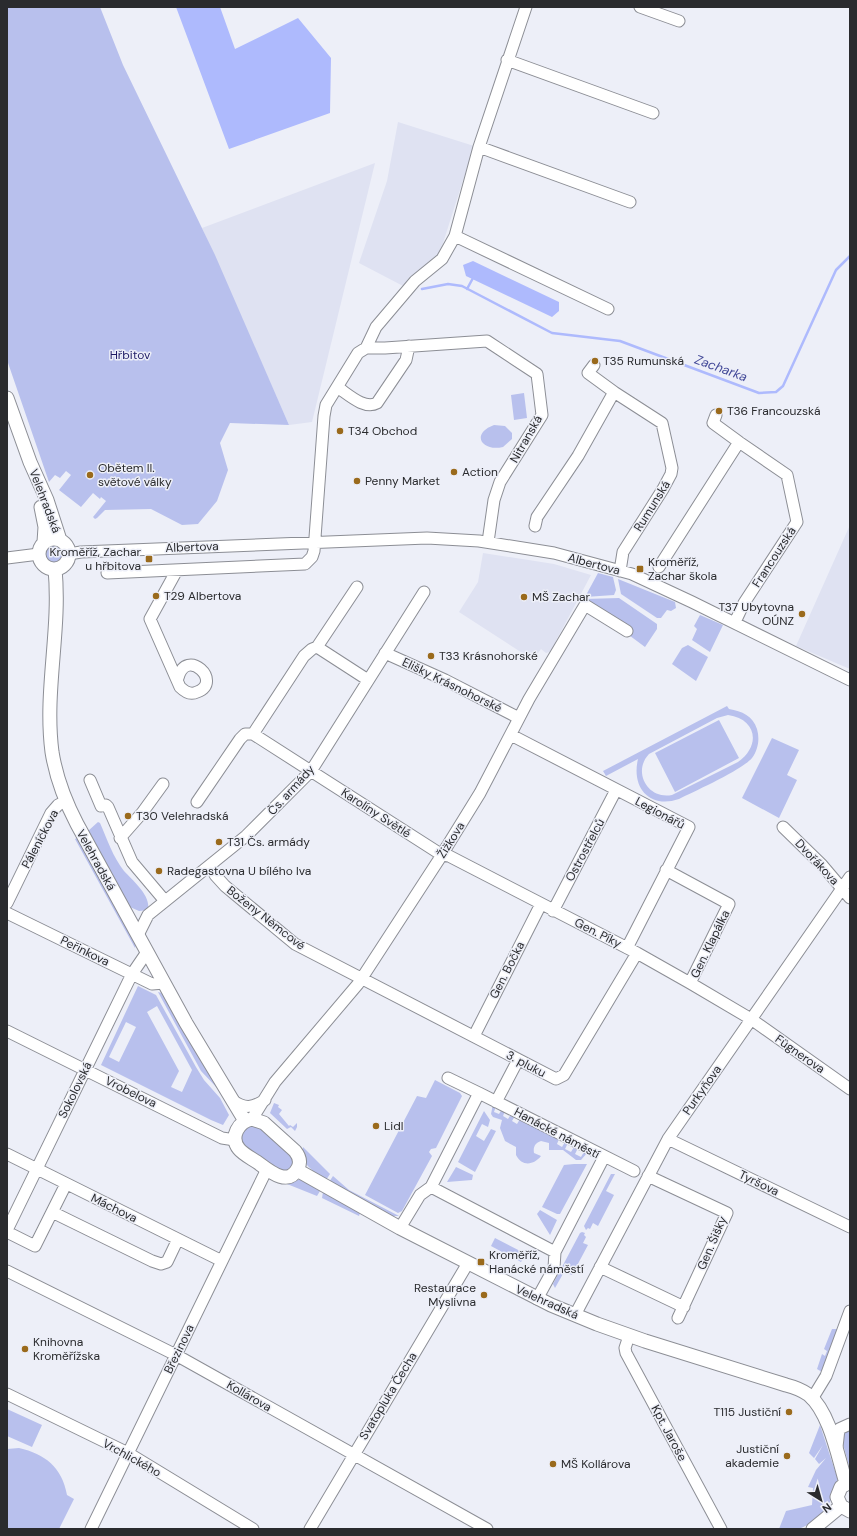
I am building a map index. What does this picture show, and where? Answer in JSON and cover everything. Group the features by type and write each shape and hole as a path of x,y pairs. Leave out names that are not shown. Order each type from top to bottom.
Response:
{"main road":[{"name":"Velehradská","path":"7,398 30,462 44,493 60,540 66,546 69,554"},
{"name":"Velehradská","path":"30,462 45,527 41,548"},
{"name":"Velehradská","path":"41,548 52,539 60,540"},
{"path":"41,548 41,563 55,569 66,563 69,554"},
{"name":"Velehradská","path":"55,569 56,619 50,728 55,767 66,801 164,983 230,1099 249,1120"},
{"path":"249,1120 260,1120 298,1155 300,1165 294,1174 284,1178 279,1177 239,1149 235,1140 237,1128 249,1120"},
{"name":"Velehradská","path":"297,1170 400,1228 538,1299 629,1336 795,1388 812,1399"},
{"path":"812,1399 825,1418 848,1483 841,1487 837,1493 837,1500 845,1509 813,1529"}],"street":[{"path":"315,542 326,405 358,353 366,348 376,327 415,281 442,259 455,236 479,146 526,7"},
{"path":"640,7 679,21"},
{"path":"507,60 653,113"},
{"path":"479,146 630,202"},
{"path":"455,236 608,309"},
{"name":"Nitranská","path":"366,348 487,340 537,374 542,415 500,482 494,500 488,542"},
{"path":"337,387 365,405 370,406 377,403 406,360 409,346"},
{"name":"Rumunská","path":"594,365 588,373 662,423 672,468 671,474 663,489 623,552 620,571"},
{"path":"535,526 537,517 578,456 614,392"},
{"name":"Francouzská","path":"716,415 713,423 787,475 797,522 744,603 734,622"},
{"path":"659,567 738,442"},
{"name":"Albertova","path":"69,554 82,552 427,538 449,538 488,542 554,553 632,574 734,622 850,680"},
{"name":"Albertova","path":"107,573 305,564 312,557 315,542"},
{"path":"7,558 41,548"},
{"path":"177,570 150,619 178,678"},
{"path":"197,802 240,740 245,734 252,734 304,656 312,649 317,647 356,588"},
{"name":"Čs. armády","path":"148,915 246,836 311,771 424,592"},
{"name":"Žižkova","path":"249,1120 266,1100 275,1082 361,978 442,855 480,792 519,718 585,605 627,631"},
{"path":"317,647 368,680"},
{"name":"Elišky Krásnohorské","path":"385,653 445,680 519,718"},
{"name":"Karolíny Světlé","path":"252,734 442,855"},
{"name":"Legionářů","path":"511,735 689,827 666,870 632,950"},
{"path":"90,780 100,806 106,805 108,807 120,838 132,862 166,901"},
{"path":"120,838 142,813 162,784"},
{"name":"Ostrostřelců","path":"554,911 616,790"},
{"name":"Páleníčkova","path":"7,903 51,813 58,805 66,801"},
{"name":"Dvořákova","path":"783,827 822,865 850,898"},
{"name":"Gen. Píky","path":"442,855 449,856 632,950 751,1019"},
{"name":"Gen. Klapálka","path":"666,870 729,904 690,983"},
{"name":"Boženy Němcové","path":"215,875 225,886 295,944 361,978"},
{"name":"Purkyňova","path":"575,1315 668,1139 850,877"},
{"name":"Gen. Bočka","path":"474,1036 541,904"},
{"path":"124,910 133,916 148,915"},
{"name":"Peřinkova","path":"7,913 152,984 164,983"},
{"path":"138,935 148,915"},
{"name":"3. pluku","path":"361,978 554,1079 562,1078 632,950"},
{"name":"Sokolovská","path":"7,1231 132,974 147,952"},
{"name":"Fügnerova","path":"751,1019 850,1089"},
{"name":"Vrobelova","path":"7,1031 222,1138 235,1140"},
{"path":"496,1102 518,1060"},
{"name":"Hanácké náměstí","path":"448,1078 604,1157 555,1252 554,1268 538,1299"},
{"path":"400,1228 420,1195 431,1187 479,1093"},
{"path":"230,1099 247,1107 254,1106 266,1100"},
{"path":"266,1100 265,1114 267,1126"},
{"name":"Tyršova","path":"668,1139 850,1227"},
{"name":"Máchova","path":"7,1154 222,1261"},
{"path":"604,1157 634,1171"},
{"name":"Březinova","path":"91,1529 267,1169"},
{"name":"Gen. Šišky","path":"648,1176 727,1214 678,1318"},
{"path":"7,1231 35,1246 66,1184"},
{"path":"431,1187 555,1252"},
{"path":"52,1212 161,1264 167,1262 178,1239"},
{"name":"Svatopluka Čecha","path":"310,1529 352,1455 468,1264"},
{"path":"600,1267 684,1308"},
{"name":"Kollárova","path":"7,1271 176,1355 352,1455 487,1529"},
{"path":"812,1399 826,1376 850,1311"},
{"name":"Kpt. Jaroše","path":"629,1336 626,1344 626,1353 721,1529"},
{"name":"Vrchlického","path":"7,1394 128,1453 253,1529"},
{"path":"837,1452 839,1429 850,1424"}],"shaded area":[{"path":"176,7 220,7 235,49 298,18 331,58 330,113 229,149"},
{"path":"398,122 474,146 436,265 405,287 359,263 387,181"},
{"path":"375,163 312,422 289,425 202,228"},
{"path":"473,261 559,302 559,311 552,317 466,276 463,265"},
{"path":"850,525 850,669 796,646"},
{"name":"MŠ Zachar","path":"483,553 554,564 591,575 550,652 546,653 541,649 533,660 459,612 478,582"}],"green space":[{"name":"Hřbitov","path":"7,7 100,7 123,65 215,255 289,425 230,423 220,443 228,470 217,501 198,524 182,525 151,509 105,510 95,519 93,517 106,501 101,497 100,499 93,493 81,507 59,490 71,475 66,471 60,478 55,475 49,482 7,360"},
{"path":"524,393 527,418 514,420 511,395"},
{"path":"494,425 505,426 512,433 512,439 503,447 489,447 482,441 482,433"},
{"path":"54,543 62,546 65,554 62,562 54,565 46,562 43,554 46,546"},
{"path":"598,573 613,577 616,590 614,595 585,597"},
{"path":"618,579 675,602 676,608 671,611 667,610 661,618 657,618 621,594"},
{"path":"619,598 657,624 657,629 645,647 583,601 584,599"},
{"path":"700,615 723,625 710,652 692,640 697,629 694,626"},
{"path":"688,645 708,657 696,681 672,664 682,648"},
{"path":"727,706 729,709 738,711 750,717 757,729 757,748 752,758 747,763 718,780 679,799 659,801 645,794 637,779 638,759 606,776 603,771","holes":["728,715 738,718 750,727 753,741 745,756 738,762 672,795 656,793 645,783 642,776 642,769 644,761 649,754 717,718"]},
{"path":"719,720 739,758 675,792 655,753"},
{"path":"772,738 799,750 787,775 797,780 779,818 742,798"},
{"path":"98,822 100,823 110,848 120,866 147,899 148,910 139,911 130,907 88,831"},
{"path":"77,838 136,945 135,948 75,839"},
{"path":"138,986 156,995 196,1067 204,1080 220,1098 229,1115 223,1125 101,1065","holes":["157,1006 192,1070 182,1092 171,1087 179,1071 147,1012","126,1022 136,1027 119,1062 109,1057"]},
{"path":"158,992 162,993 218,1089 201,1071"},
{"path":"435,1080 460,1093 462,1096 436,1148 431,1149 429,1152 432,1156 402,1211 398,1213 365,1195 417,1096 426,1098"},
{"path":"274,1103 279,1105 278,1107 282,1110 279,1114 289,1126 290,1125 293,1127 297,1123 295,1131 291,1127 287,1129 270,1113"},
{"path":"493,1104 496,1106 494,1112 499,1114 502,1109 505,1111 503,1116 508,1119 511,1114 515,1116 512,1121 517,1124 520,1119 559,1139 557,1144 562,1147 565,1142 568,1143 565,1149 571,1152 574,1147 578,1148 575,1154 581,1157 584,1152 587,1153 581,1160 576,1160 563,1150 549,1150 549,1143 541,1141 536,1144 534,1149 534,1153 541,1156 538,1159 532,1163 525,1163 521,1161 516,1155 516,1147 505,1141 500,1128 502,1120 493,1117 491,1114"},
{"path":"484,1111 490,1120 488,1127 482,1124 476,1136 484,1141 491,1129 496,1131 475,1172 458,1162"},
{"path":"256,1124 294,1157 293,1168 284,1173 243,1146 240,1135 244,1128"},
{"path":"303,1147 330,1174 326,1180 313,1171 306,1163 302,1153"},
{"path":"587,1164 560,1214 542,1207 564,1165"},
{"path":"456,1167 473,1175 472,1180 447,1182"},
{"path":"611,1174 615,1174 606,1191 614,1195 598,1226 593,1223 590,1229 588,1228 586,1230 584,1226"},
{"path":"333,1176 349,1190 399,1216 392,1216 329,1182"},
{"path":"301,1180 320,1191 317,1196 282,1182"},
{"path":"323,1192 360,1213 359,1216 322,1198"},
{"path":"540,1210 557,1220 550,1235 537,1214"},
{"path":"580,1233 585,1233 584,1235 586,1237 583,1243 588,1245 572,1275 564,1272 555,1288 553,1284"},
{"path":"495,1238 526,1254 521,1262 491,1246"},
{"path":"832,1329 838,1329 822,1372 817,1369 822,1354 825,1356 827,1351 824,1349"},
{"path":"7,1409 42,1425 32,1447 7,1436"},
{"path":"820,1425 837,1477 835,1492 821,1514 808,1525 790,1530 779,1529 786,1511 812,1505 813,1488 808,1487 816,1470 826,1458 819,1464 815,1459 823,1445 814,1458 809,1453"},
{"path":"850,1427 850,1469 841,1437 842,1434"},
{"path":"19,1448 37,1454 51,1463 65,1485 67,1495 74,1499 59,1529 7,1529 7,1449"}],"waterway":[{"name":"Zacharka","path":"422,289 448,284 462,286 552,333 620,341 759,393 776,392 783,386 836,270 850,256"},
{"path":"467,289 473,278"}],"place":[{"name":"T35 Rumunská","path":"595,361"},
{"name":"T36 Francouzská","path":"719,411"},
{"name":"T34 Obchod","path":"340,431"},
{"name":"Action","path":"454,472"},
{"name":"Obětem II. světové války","path":"90,475"},
{"name":"Penny Market","path":"357,481"},
{"name":"Kroměříž, Zachar u hřbitova","path":"149,559"},
{"name":"Kroměříž, Zachar škola","path":"640,569"},
{"name":"T29 Albertova","path":"156,596"},
{"name":"MŠ Zachar","path":"524,597"},
{"name":"T37 Ubytovna OÚNZ","path":"802,614"},
{"name":"T33 Krásnohorské","path":"431,656"},
{"name":"T30 Velehradská","path":"128,816"},
{"name":"T31 Čs. armády","path":"219,842"},
{"name":"Radegastovna U bílého lva","path":"159,871"},
{"name":"Lidl","path":"376,1126"},
{"name":"Kroměříž, Hanácké náměstí","path":"481,1262"},
{"name":"Restaurace Myslivna","path":"484,1295"},
{"name":"Knihovna Kroměřížska","path":"25,1349"},
{"name":"T115 Justiční","path":"789,1412"},
{"name":"Justiční akademie","path":"787,1456"},
{"name":"MŠ Kollárova","path":"553,1464"}]}
